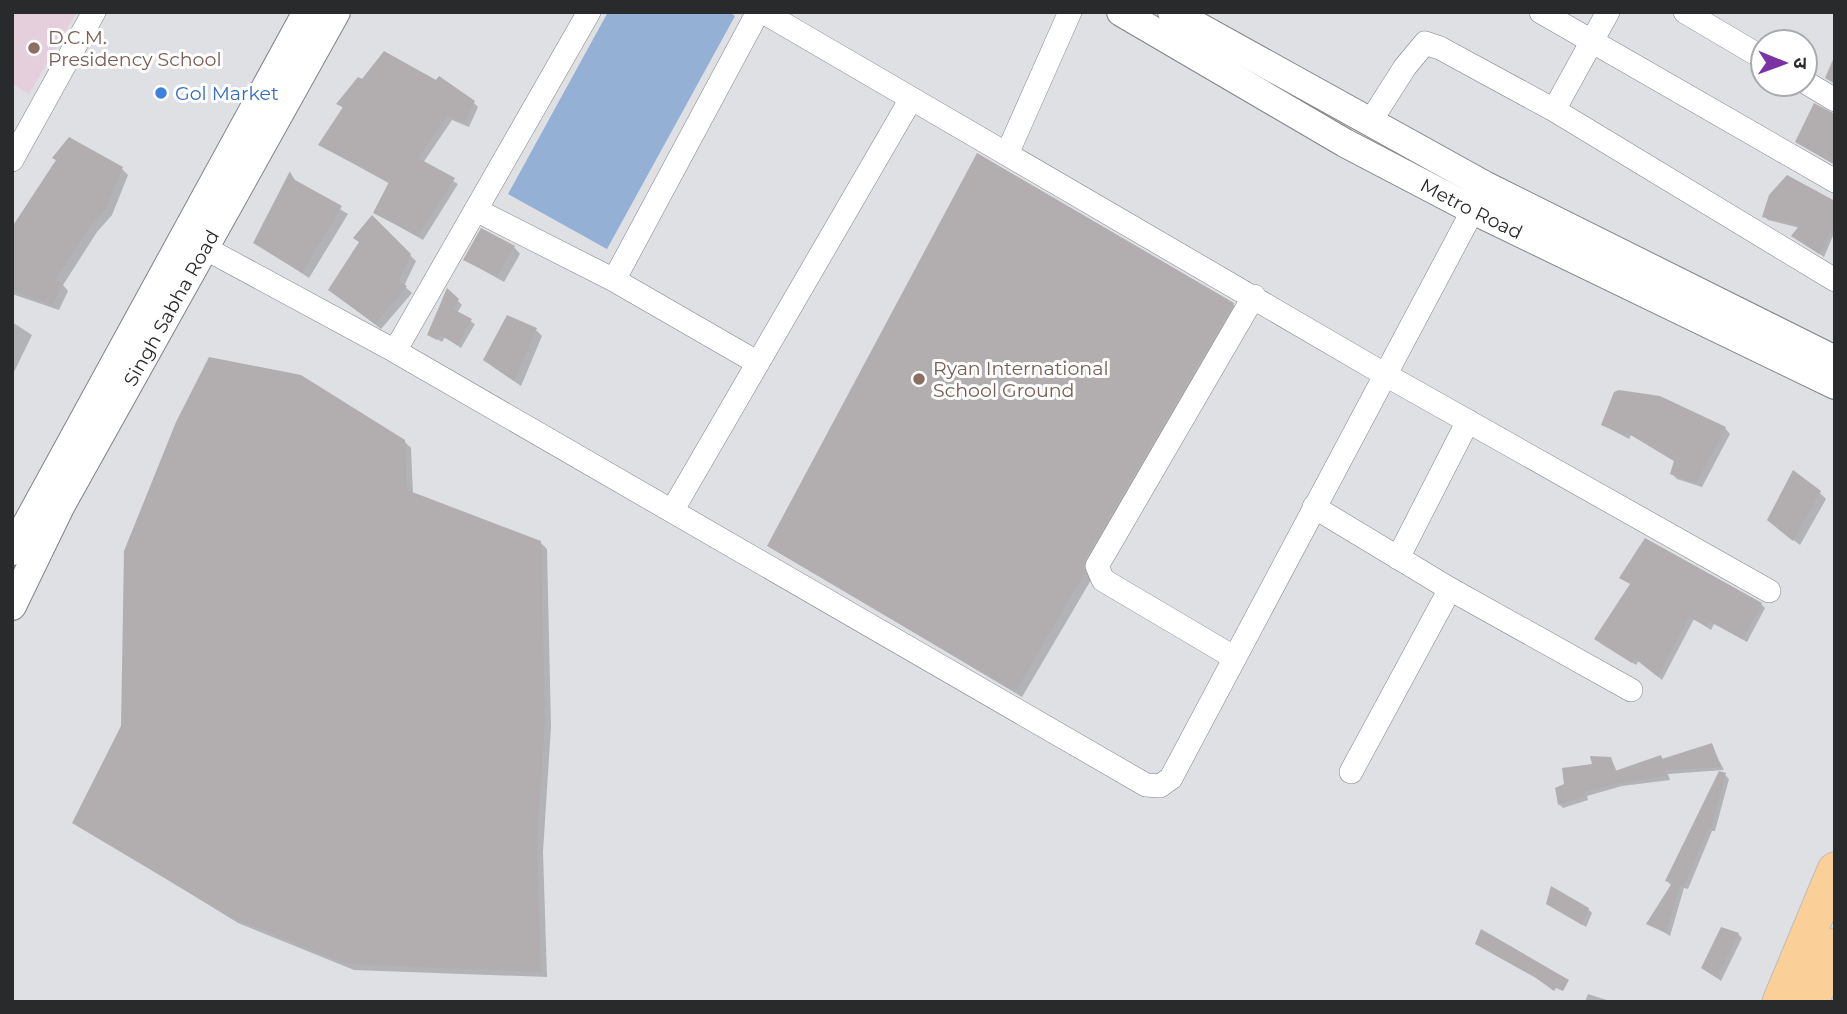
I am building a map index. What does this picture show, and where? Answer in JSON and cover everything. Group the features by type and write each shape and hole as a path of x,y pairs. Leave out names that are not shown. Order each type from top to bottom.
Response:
{"main road":[{"path":"1780,1002 1835,870"},
{"path":"1811,1002 1835,946"}],"street":[{"path":"12,160 94,12"},
{"path":"395,351 589,12"},
{"path":"614,280 760,12 1254,296 1384,374 1769,591"},
{"path":"1007,154 1070,12"},
{"name":"Metro Road","path":"1121,12 1345,143 1479,198 1835,360"},
{"name":"Metro Road","path":"1172,12 1370,122 1479,198 1835,384"},
{"path":"1541,12 1835,181"},
{"path":"1554,110 1590,40 1608,12"},
{"path":"1685,12 1749,50"},
{"name":"Singh Sabha Road","path":"12,606 194,243 316,15"},
{"path":"1370,122 1405,67 1425,43 1440,48 1554,110 1835,280"},
{"path":"1819,90 1835,100"},
{"path":"672,511 911,99"},
{"path":"194,243 395,351 1146,785 1160,786 1171,778 1479,198"},
{"path":"476,210 614,280 758,363"},
{"name":"Singh Sabha Road","path":"12,551 194,243"},
{"path":"1235,658 1103,580 1097,566 1254,296"},
{"path":"1398,558 1468,421"},
{"path":"1314,507 1450,589 1631,691"},
{"path":"1351,772 1450,589"}],"shaded area":[{"name":"D.C.M. Presidency School","path":"12,12 77,12 29,94 12,84"},
{"path":"608,12 729,12 735,16 607,249 508,194"}],"building":[{"path":"384,51 436,80 439,76 475,101 464,123 447,116 418,158 455,178 418,236 373,213 389,182 318,145 343,107 336,104 358,77 362,79"},
{"path":"1835,55 1835,84 1825,78"},
{"path":"1814,103 1835,114 1835,165 1795,142"},
{"path":"69,137 123,167 106,209 91,225 55,280 63,283 53,305 12,290 12,227 56,160 52,158"},
{"path":"977,153 1234,303 1085,559 1085,573 1015,692 767,546"},
{"path":"290,171 294,182 295,180 342,206 302,273 253,243"},
{"path":"1787,175 1835,201 1835,225 1819,254 1791,236 1799,226 1762,217 1769,195"},
{"path":"372,215 411,254 399,281 407,286 375,324 328,290 359,242 353,238"},
{"path":"481,228 515,246 497,277 463,260"},
{"path":"447,288 459,299 453,309 472,319 457,345 440,335 437,340 427,335"},
{"path":"507,315 537,328 514,381 483,360"},
{"path":"209,357 301,375 405,440 407,490 541,541 545,719 537,844 541,972 346,964 230,917 72,823 121,726 124,551 176,422"},
{"path":"1619,390 1660,396 1726,427 1696,483 1670,474 1674,461 1626,432 1624,435 1601,425 1614,392"},
{"path":"1793,470 1821,491 1793,541 1767,520"},
{"path":"1645,538 1762,603 1743,639 1710,621 1707,627 1689,617 1658,677 1634,658 1632,663 1594,639 1630,584 1619,578"},
{"path":"1712,743 1721,767 1665,770 1667,776 1618,783 1584,792 1585,796 1558,805 1555,788 1564,784 1562,768 1592,764 1590,756 1611,757 1615,771 1661,755 1662,759"},
{"path":"1719,771 1726,773 1711,828 1708,828 1684,886 1680,885 1666,933 1646,924 1672,883 1665,881"},
{"path":"1551,886 1589,908 1582,925 1546,904"},
{"path":"1721,927 1739,933 1717,978 1701,968"},
{"path":"1481,929 1569,980 1563,991 1556,988 1554,991 1475,944"}],"place":[{"name":"D.C.M. Presidency School","path":"34,48"},
{"name":"Gol Market","path":"161,93"},
{"name":"Ryan International School Ground","path":"919,379"}]}
